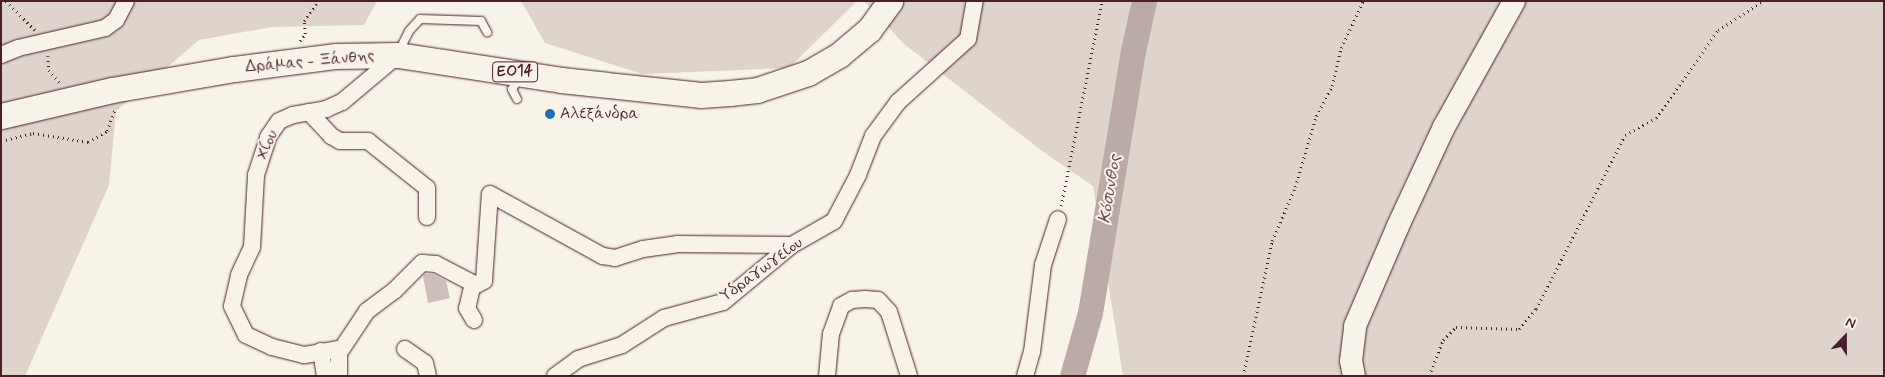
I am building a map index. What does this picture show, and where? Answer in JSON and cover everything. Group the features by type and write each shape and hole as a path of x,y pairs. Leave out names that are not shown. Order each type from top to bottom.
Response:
{"main road":[{"name":"Δράμας - Ξάνθης","path":"1,116 112,90 302,60 398,55 522,74 701,96 757,90 808,73 839,55 869,30 890,1"}],"street":[{"path":"1,55 18,48 106,28 116,20 126,1"},
{"name":"Υδραγωγείου","path":"555,376 578,359 622,345 664,318 723,302 792,245 834,221 858,175 873,136 898,102 968,39 975,1"},
{"path":"1354,376 1350,361 1355,326 1398,226 1444,127 1514,1"},
{"name":"Χίου","path":"321,351 298,354 246,335 232,306 239,275 252,247 256,175 268,136 279,121 308,112 326,110 342,102 398,55"},
{"path":"308,112 331,136 340,140 368,141 427,188 427,216"},
{"path":"339,376 341,350 367,311 394,291 422,263 436,264 473,283 484,281 486,274 487,199 493,194 603,256 615,258 643,249 677,244 792,245"},
{"path":"1025,376 1032,352 1043,265 1058,219"},
{"path":"473,283 467,308 474,320"},
{"path":"827,376 831,334 841,306 852,300 865,299 878,300 889,312 909,376"},
{"path":"325,376 321,351 334,348 341,350"},
{"path":"405,349 425,363 428,376"}],"lane":[{"path":"398,55 409,31 420,19 481,21 487,32"},
{"path":"517,99 512,90 522,74"}],"path":[{"path":"302,60 296,46 305,34 304,21 318,1"},
{"path":"1058,219 1102,1"},
{"path":"1243,376 1272,241 1296,187 1316,116 1332,86 1342,48 1363,1"},
{"path":"1429,376 1443,340 1456,327 1519,329 1536,309 1625,134 1656,118 1718,30 1763,1"},
{"path":"1,141 33,133 88,142 107,131 116,111 112,90"}],"shaded area":[{"path":"1,1 377,1 364,25 272,27 199,40 116,111 109,185 25,376 1,376"},
{"path":"521,1 857,1 789,68 642,74 545,43"},
{"path":"864,1 1884,1 1884,376 1123,376 1093,186 1042,151 904,44"}],"building":[{"path":"425,274 433,274 446,281 450,298 428,303 423,276"}],"waterway":[{"name":"Κόσυνθος","path":"1072,376 1090,313 1133,51 1144,1"}],"place":[{"name":"Αλεξάνδρα","path":"550,114"}]}
